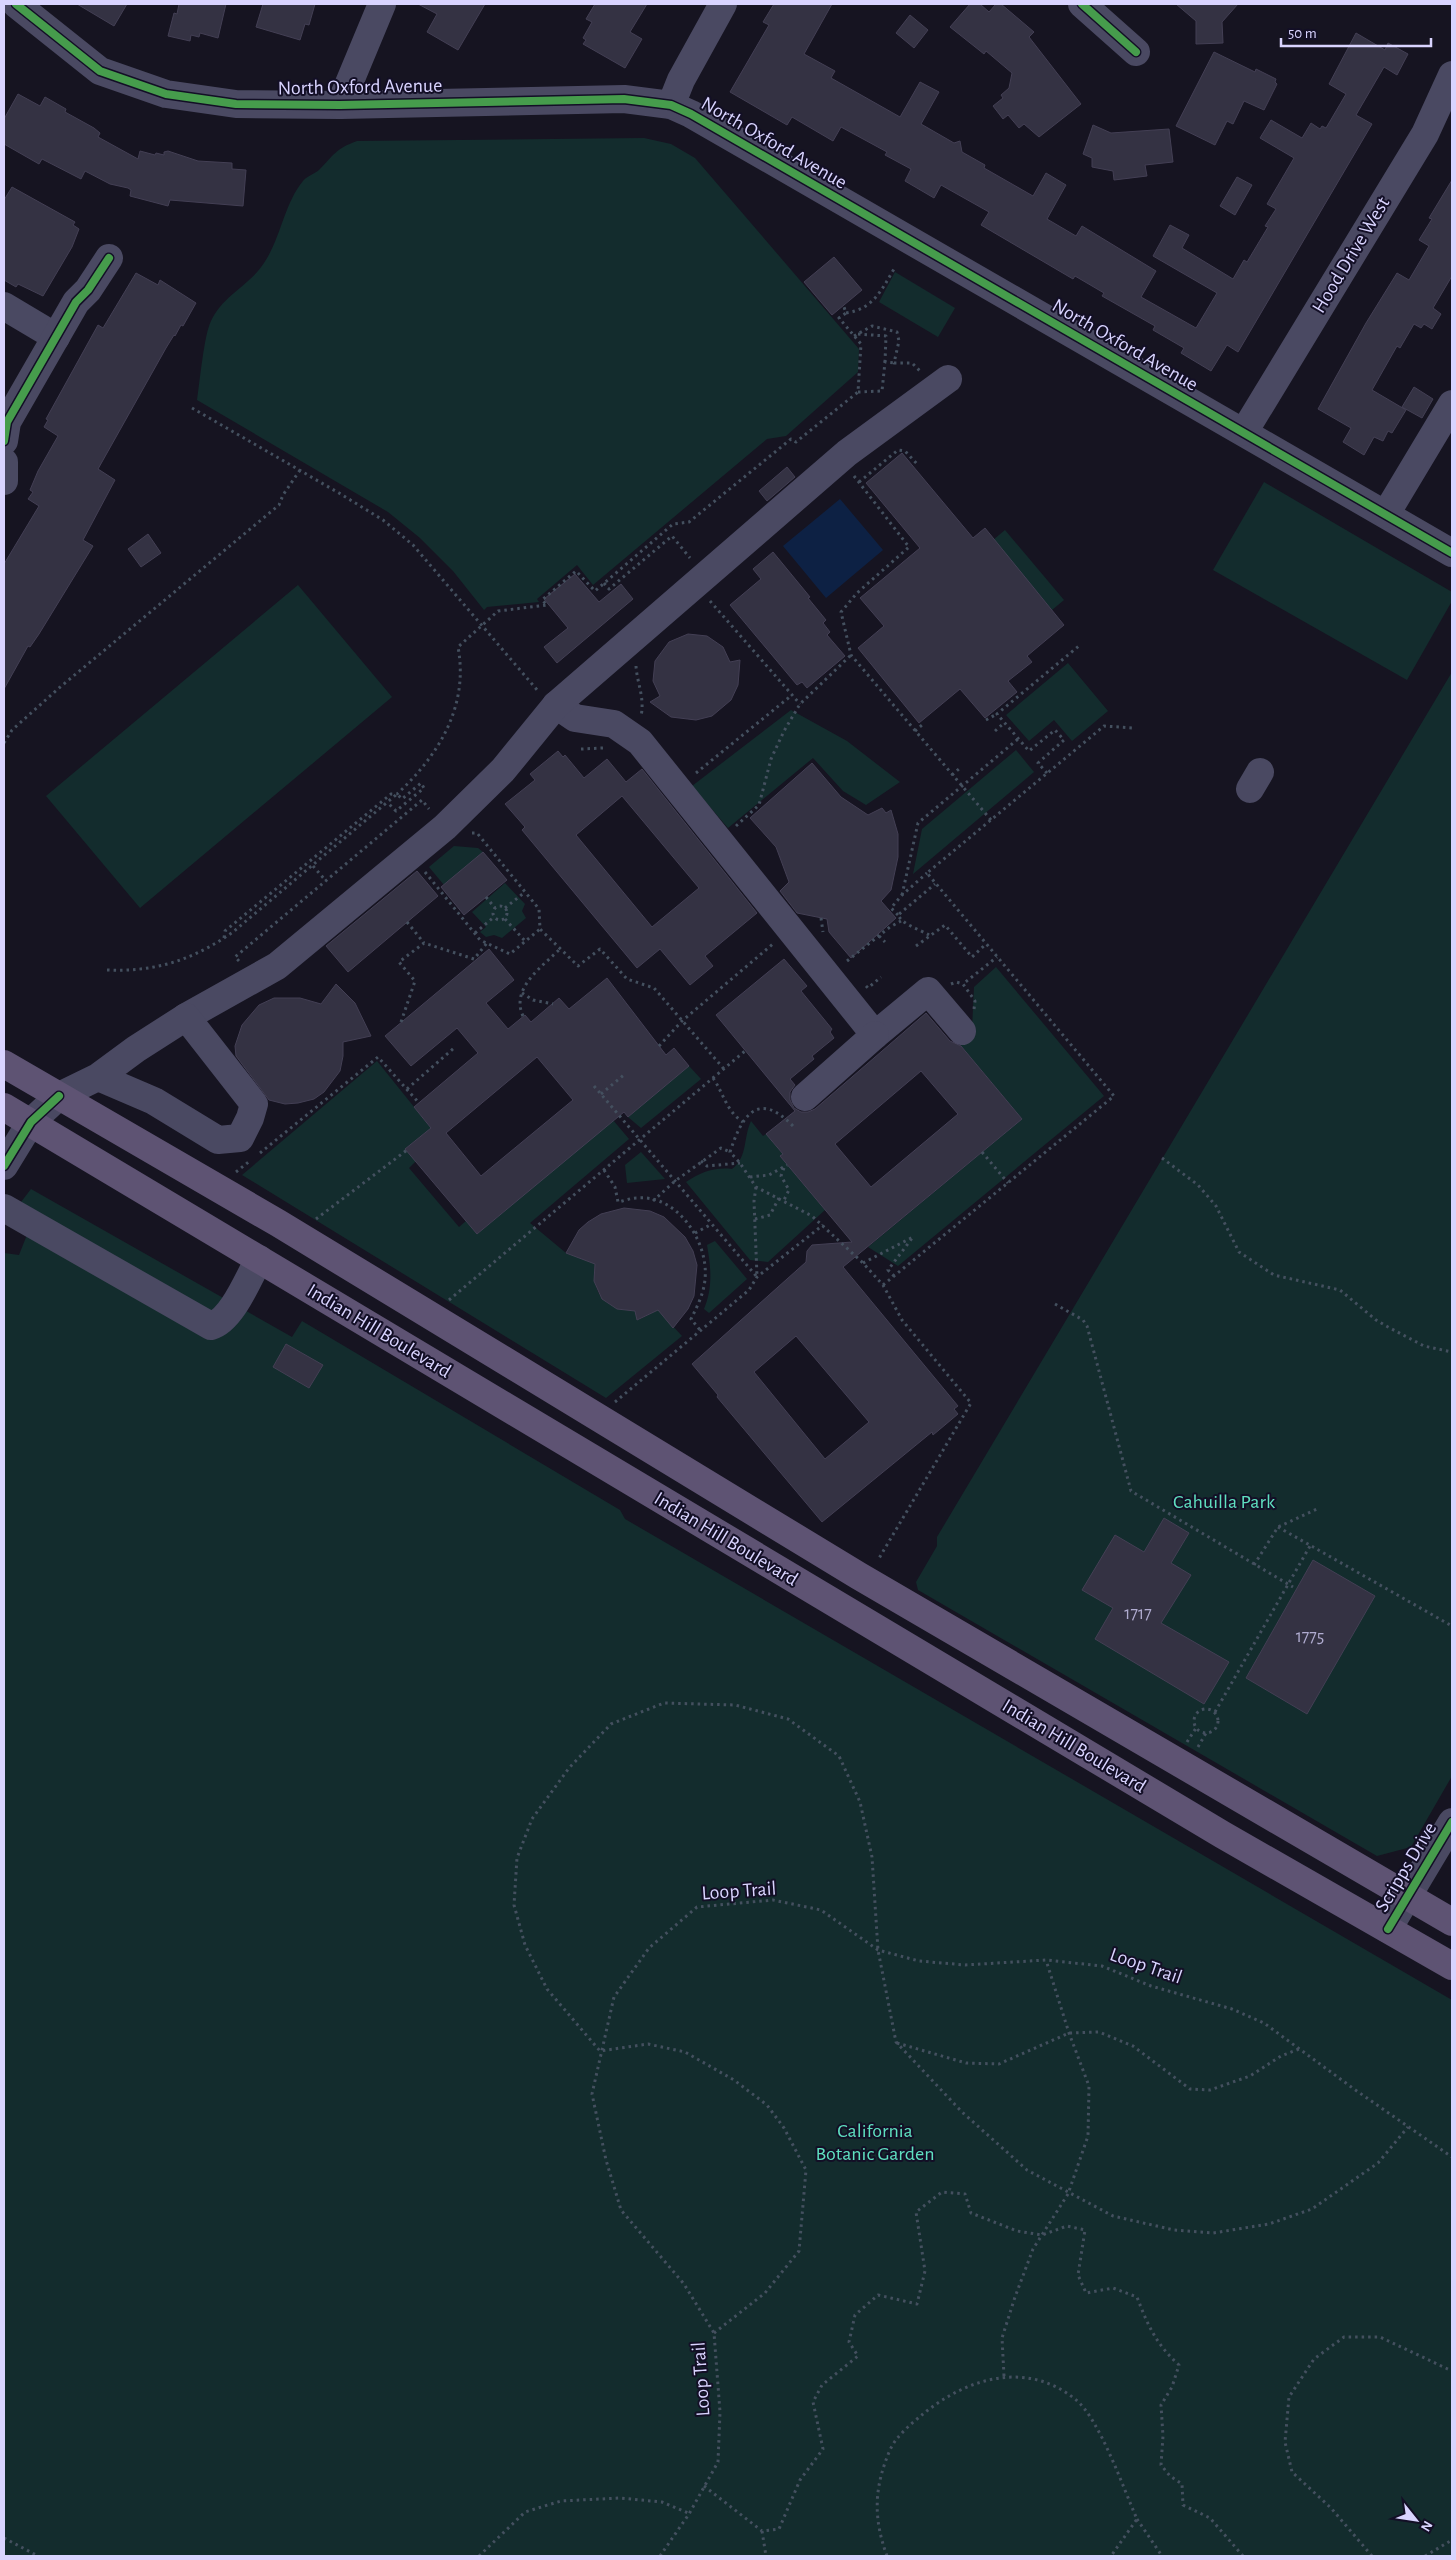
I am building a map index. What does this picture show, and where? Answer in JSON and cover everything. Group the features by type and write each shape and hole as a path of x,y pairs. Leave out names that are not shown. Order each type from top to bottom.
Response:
{"main road":[{"name":"Indian Hill Boulevard","path":"4,1064 278,1223 866,1580 1452,1922"},
{"name":"Indian Hill Boulevard","path":"4,1106 1223,1835 1452,1966"}],"street":[{"name":"North Oxford Avenue","path":"16,4 100,70 166,94 236,104 340,105 624,99 671,105 691,114 1452,553"},
{"path":"340,105 382,4"},
{"path":"671,105 681,80 724,4"},
{"path":"1082,4 1136,52"},
{"name":"Hood Drive West","path":"1244,432 1425,134 1452,74"},
{"path":"4,441 7,422 76,302 88,290 108,258"},
{"path":"4,306 56,337"},
{"path":"4,1166 31,1122 59,1096 98,1077 136,1049 186,1017 277,966 445,827 503,770 556,705 840,459 942,384"},
{"path":"1386,514 1452,404"},
{"path":"4,462 4,478"},
{"path":"556,705 575,718 614,724 640,742 875,1035"},
{"path":"805,1097 928,991 962,1031"},
{"path":"98,1077 154,1100 218,1140 240,1138 250,1118 254,1104 186,1017"},
{"path":"4,1208 211,1326 220,1323 233,1306 259,1259"},
{"name":"Scripps Drive","path":"1388,1929 1452,1822"}],"path":[{"path":"858,392 861,344 856,335 839,318 858,311 877,299 894,269"},
{"path":"844,307 846,314"},
{"path":"856,335 872,326 897,332 899,341 894,363"},
{"path":"107,970 130,971 169,965 189,958 224,938 388,803 418,775 440,745 454,716 459,687 460,662 458,647 498,611 547,605 542,600 576,571 595,591 673,524 689,522 791,439 796,442 858,392 882,391 886,336 856,335"},
{"path":"885,362 912,363 942,384"},
{"path":"192,408 383,520 413,545 544,698 556,705"},
{"path":"859,482 898,450 905,451 918,465"},
{"path":"840,459 909,547 857,593 840,612 852,655 991,820"},
{"path":"4,743 12,730 59,688 279,505 282,495 300,470"},
{"path":"604,583 609,589 672,536 693,561"},
{"path":"704,595 800,704"},
{"path":"986,720 997,714 1080,645"},
{"path":"720,840 759,805 771,759 784,731 800,704 852,655"},
{"path":"581,749 610,747 631,736 640,725 643,707 642,689 636,676 638,658"},
{"path":"678,788 792,694"},
{"path":"997,714 1029,751 1055,730 1064,740 1038,763 1047,773"},
{"path":"995,731 1004,723"},
{"path":"915,731 922,725"},
{"path":"928,935 917,927 901,921 892,908 902,894 1104,726 1133,728"},
{"path":"902,894 918,823 1018,740"},
{"path":"952,775 960,768"},
{"path":"224,938 225,931 391,794 397,794 402,799 421,783 424,788 396,811 388,803"},
{"path":"244,967 235,957 422,800 451,834 477,833 539,909 540,929 578,966 600,949 627,978 654,988 724,1069"},
{"path":"313,866 326,881"},
{"path":"420,866 475,933 487,943 510,954 540,929"},
{"path":"883,1285 1114,1096 927,873"},
{"path":"898,915 935,884"},
{"path":"505,908 525,892"},
{"path":"475,933 494,918 495,908 486,897"},
{"path":"495,908 499,906 505,908"},
{"path":"505,908 507,915 505,919"},
{"path":"494,918 498,920 505,919"},
{"path":"821,918 823,934"},
{"path":"505,919 525,941"},
{"path":"842,956 848,963 879,936 901,921"},
{"path":"407,922 424,943 474,959 487,943"},
{"path":"916,946 928,935 945,925 972,957 986,944"},
{"path":"659,1046 682,1021 790,930"},
{"path":"879,936 885,942"},
{"path":"402,1022 416,981 399,962 424,943"},
{"path":"523,1016 519,1001 522,993 534,974 560,949"},
{"path":"962,1031 969,1024 973,1015 975,1000 963,984 997,957"},
{"path":"863,982 868,988 880,976"},
{"path":"522,993 533,1000 553,1004"},
{"path":"407,1090 454,1048"},
{"path":"445,1304 745,1051"},
{"path":"233,1175 378,1057 419,1103"},
{"path":"601,1094 625,1074"},
{"path":"713,1078 721,1091 726,1106 742,1122"},
{"path":"594,1086 757,1277"},
{"path":"730,1152 742,1122 752,1111 765,1108 780,1112 793,1126"},
{"path":"653,1201 675,1181 720,1148 730,1152 756,1187 812,1216 863,1263 883,1285 902,1320 971,1403 874,1566"},
{"path":"311,1222 407,1150"},
{"path":"982,1152 1008,1183"},
{"path":"1162,1158 1198,1185 1216,1206 1239,1252 1274,1275 1340,1290 1382,1324 1424,1346 1452,1352"},
{"path":"701,1161 707,1166 740,1163"},
{"path":"750,1177 769,1174 786,1166 781,1176 789,1190 784,1200"},
{"path":"604,1170 615,1187 618,1202 638,1197 661,1202 680,1216 695,1233 703,1253 706,1279 698,1305 691,1319 700,1330"},
{"path":"756,1187 754,1219 757,1277"},
{"path":"754,1219 770,1215 779,1198"},
{"path":"695,1233 712,1224"},
{"path":"611,1405 749,1290 757,1277 823,1225"},
{"path":"863,1263 914,1237 888,1270 894,1276"},
{"path":"1055,1304 1083,1320 1087,1326 1131,1491 1293,1587"},
{"path":"1254,1565 1278,1528 1317,1508"},
{"path":"1278,1528 1452,1626"},
{"path":"1215,1712 1204,1708 1197,1712 1194,1724 1198,1731 1206,1733 1214,1730 1217,1723 1215,1712 1310,1546"},
{"path":"714,2333 765,2293 799,2251 806,2170 784,2128 767,2105 718,2070 685,2052 648,2044 600,2050 547,1989 525,1945 514,1904 517,1858 532,1819 569,1768 611,1724 664,1703 734,1705 788,1719 839,1756 860,1802 872,1857 878,1950 896,2042 962,2112 1027,2170 1068,2194 1113,2216 1174,2230 1213,2233 1269,2224 1312,2209 1378,2163 1408,2127"},
{"path":"1004,2376 1002,2338 1033,2249 1068,2194 1088,2136 1089,2086 1046,1960"},
{"path":"896,2042 966,2062 999,2064 1069,2032 1099,2032 1133,2046 1190,2089 1210,2090 1250,2076 1281,2056 1300,2049"},
{"path":"762,2531 779,2529 800,2480 823,2449 813,2402 822,2385 858,2356 849,2342 856,2315 878,2295 917,2304 925,2271 916,2212 942,2192 965,2194 971,2214 1017,2230 1042,2235 1067,2226 1085,2230 1078,2275 1086,2293 1113,2288 1137,2297 1148,2326 1162,2349 1179,2366 1172,2387 1160,2405 1164,2436 1162,2465 1170,2476 1182,2484 1183,2506 1210,2518 1243,2556"},
{"path":"1372,2556 1332,2508 1292,2472 1285,2442 1289,2397 1314,2359 1344,2337 1380,2337 1452,2371"},
{"path":"887,2556 879,2529 876,2498 890,2448 912,2423 942,2398 976,2382 1004,2376 1050,2383 1076,2399 1094,2423 1137,2519 1162,2556"},
{"path":"704,2486 762,2531 766,2556"},
{"path":"479,2556 489,2544 525,2512 561,2501 620,2498 662,2502 689,2514"},
{"path":"1111,2556 1137,2519"},
{"path":"4,2538 38,2556"},
{"path":"1425,2556 1452,2540"}],"green space":[{"path":"644,138 671,144 695,158 859,349 858,372 786,436 767,439 593,585 577,565 537,599 539,602 487,607 484,610 453,571 420,538 388,512 197,400 206,337 216,312 264,263 275,243 291,200 303,181 319,170 335,153 344,147 357,141"},
{"path":"895,272 955,308 938,337 879,302"},
{"path":"1264,482 1452,592 1452,601 1407,680 1213,570"},
{"path":"1005,530 1064,600 1052,610 993,540"},
{"path":"298,585 392,697 140,908 46,796"},
{"path":"1068,663 1108,711 1072,741 1054,720 1029,741 1006,715"},
{"name":"Cahuilla Park","path":"1452,672 1452,1776 1411,1847 1377,1856 918,1590 916,1582 937,1546 937,1537"},
{"path":"791,710 847,741 900,782 866,805 843,791 813,758 728,828 692,786"},
{"path":"1016,750 1034,772 913,874 922,829"},
{"path":"454,846 478,848 483,852 444,885 429,867"},
{"path":"505,883 525,904 522,911 526,918 502,938 494,935 486,937 480,932 486,927 472,912"},
{"path":"996,967 1104,1096 898,1266 868,1247 1022,1119 957,1041 972,1029 974,987"},
{"path":"377,1061 431,1128 406,1148 416,1161 409,1168 459,1227 466,1221 477,1234 613,1120 629,1139 530,1223 566,1253 595,1263 595,1283 598,1291 607,1302 635,1311 638,1320 658,1310 682,1336 606,1398 242,1175"},
{"path":"689,1066 701,1079 641,1128 628,1117"},
{"path":"751,1121 763,1136 766,1134 783,1154 780,1156 825,1210 768,1262 750,1260 686,1182 708,1171 732,1169 741,1159"},
{"path":"641,1152 665,1179 627,1183 625,1165"},
{"name":"California Botanic Garden","path":"31,1189 292,1337 302,1321 620,1510 625,1519 1452,2000 1452,2556 4,2556 4,1253 19,1255 36,1212 21,1202"},
{"path":"715,1241 747,1279 709,1313 704,1309 709,1293 710,1277 707,1245"}],"water":[{"path":"840,499 883,550 826,598 783,546"}],"building":[{"path":"77,4 127,4 114,26"},
{"path":"179,4 226,4 218,38 200,33 199,37 191,35 190,41 168,36 174,13 177,14"},
{"path":"263,4 315,4 309,25 305,24 300,40 256,27"},
{"path":"418,4 485,4 458,50 427,32 437,14"},
{"path":"595,4 647,4 630,32 642,39 625,68 583,44 586,40 583,38 592,22 586,19"},
{"path":"774,4 832,4 804,54 835,71 831,78 900,117 920,82 939,92 921,124 954,143 960,141 962,152 985,165 984,168 1033,196 1046,173 1066,185 1047,219 1076,236 1082,226 1156,271 1141,297 1196,328 1217,293 1153,256 1170,225 1189,235 1182,248 1233,279 1244,260 1247,262 1268,227 1265,226 1276,209 1267,204 1294,158 1260,138 1271,120 1302,138 1311,123 1320,129 1322,126 1326,128 1346,94 1329,84 1356,33 1385,50 1388,43 1408,54 1397,75 1384,67 1356,115 1372,124 1238,352 1227,345 1211,371 1181,353 1184,348 1153,330 1155,326 1102,296 1104,293 1075,276 1073,279 981,225 989,212 941,185 934,198 905,181 911,169 885,155 887,152 841,127 833,141 792,117 787,125 730,92 769,25 763,22"},
{"path":"970,4 980,4 989,12 996,4 1001,4 1034,32 1029,37 1081,104 1039,137 1024,124 1019,128 1008,115 1003,119 993,106 1003,98 1001,95 1009,88 1012,73 986,51 984,54 950,27"},
{"path":"1176,4 1238,4 1222,22 1223,43 1196,44 1196,21"},
{"path":"910,15 928,30 914,48 896,33"},
{"path":"1214,52 1255,72 1256,69 1276,79 1275,82 1277,84 1264,110 1244,101 1233,124 1227,121 1215,145 1176,126"},
{"path":"18,94 40,106 45,97 66,109 65,112 94,128 100,133 98,137 138,159 140,151 164,155 164,152 168,151 198,161 232,163 232,169 246,170 243,206 170,200 168,206 130,196 131,190 128,188 110,184 85,171 81,179 42,159 39,164 4,144 4,119"},
{"path":"1093,125 1111,133 1169,129 1173,162 1145,165 1147,176 1114,180 1113,171 1092,167 1092,158 1083,154"},
{"path":"1237,177 1252,185 1235,215 1220,206"},
{"path":"1452,180 1452,276 1433,308 1441,314 1432,329 1424,324 1421,328 1414,324 1400,348 1397,346 1372,390 1406,410 1392,433 1388,431 1383,441 1374,437 1364,455 1343,442 1351,428 1318,409 1366,323 1397,273 1409,280 1429,246 1419,240 1432,219 1429,218"},
{"path":"12,187 75,222 73,225 79,229 72,247 43,296 18,284 16,287 4,280 4,200"},
{"path":"834,257 862,290 832,315 804,282"},
{"path":"136,273 158,285 160,280 196,303 183,326 181,325 166,348 98,469 115,480 83,540 93,546 39,634 30,647 28,646 4,689 4,564 39,506 28,499 33,492 30,490 38,471 58,436 44,427 48,420 46,419 98,325 103,328"},
{"path":"1414,387 1433,399 1422,418 1402,407"},
{"path":"902,453 973,538 985,528 1064,625 1027,656 1032,662 1008,681 1017,692 985,718 960,689 919,723 858,648 884,626 860,598 920,548 866,483"},
{"path":"787,467 795,477 767,501 759,491"},
{"path":"148,534 161,553 141,567 128,549"},
{"path":"773,552 810,597 808,598 826,620 823,623 830,632 827,635 845,656 807,688 802,682 797,685 730,605 761,579 753,569"},
{"path":"575,574 599,602 621,584 633,599 557,663 544,647 568,628 544,599"},
{"path":"688,634 707,636 723,647 730,662 740,660 738,685 731,700 712,716 696,720 671,717 650,702 660,696 653,681 655,661 669,642"},
{"path":"558,751 563,757 565,755 584,778 607,759 626,782 642,769 757,913 705,956 713,966 690,985 660,949 637,968 522,830 525,827 505,804 535,780 530,774","holes":["622,796 699,888 652,927 576,835"]},
{"path":"812,763 841,797 868,815 882,808 886,813 891,810 898,834 898,857 891,890 881,901 896,918 851,958 829,932 827,919 797,913 780,891 789,882 776,847 750,818"},
{"path":"483,852 507,880 464,915 441,887"},
{"path":"417,871 438,896 348,972 326,946"},
{"path":"489,949 514,980 486,1003 508,1029 525,1015 531,1022 559,998 569,1009 607,978 666,1055 674,1048 689,1066 628,1117 624,1112 477,1234 405,1149 431,1128 414,1107 478,1053 457,1028 411,1066 385,1036","holes":["537,1057 573,1100 481,1176 446,1133"]},
{"path":"784,959 807,986 801,991 832,1029 830,1032 834,1038 812,1056 814,1059 790,1079 795,1085 790,1092 790,1100 794,1108 801,1112 815,1109 926,1013 950,1041 961,1046 1022,1119 843,1267 958,1406 954,1409 958,1414 933,1435 932,1432 822,1522 717,1397 718,1395 692,1364 806,1262 807,1251 812,1245 852,1242 780,1156 783,1154 766,1134 795,1111 716,1015","holes":["921,1071 958,1114 871,1187 835,1144","796,1336 869,1422 825,1459 754,1372"]},
{"path":"336,984 355,1003 371,1036 343,1042 340,1071 324,1092 314,1099 285,1104 269,1100 236,1056 235,1046 242,1025 259,1005 274,998 300,998 321,1004"},
{"path":"624,1208 650,1211 664,1217 685,1237 693,1251 697,1265 694,1296 688,1309 673,1328 658,1310 637,1320 635,1311 617,1309 602,1299 594,1281 595,1264 566,1253 579,1230 588,1222 601,1214"},
{"path":"286,1344 323,1365 309,1388 273,1367"},
{"path":"1164,1518 1189,1533 1171,1563 1191,1575 1161,1623 1229,1662 1204,1704 1095,1639 1113,1608 1082,1590 1115,1535 1144,1552"},
{"path":"1313,1560 1375,1596 1307,1714 1246,1678"}],"cycle path":[{"path":"16,4 100,71 166,94 236,104 340,105 624,99 671,105 691,114 1452,553"},
{"path":"1082,4 1136,52"},
{"path":"4,441 7,422 76,302 88,290 109,258"},
{"path":"4,1166 31,1122 59,1096"},
{"path":"1388,1929 1452,1822"}]}
